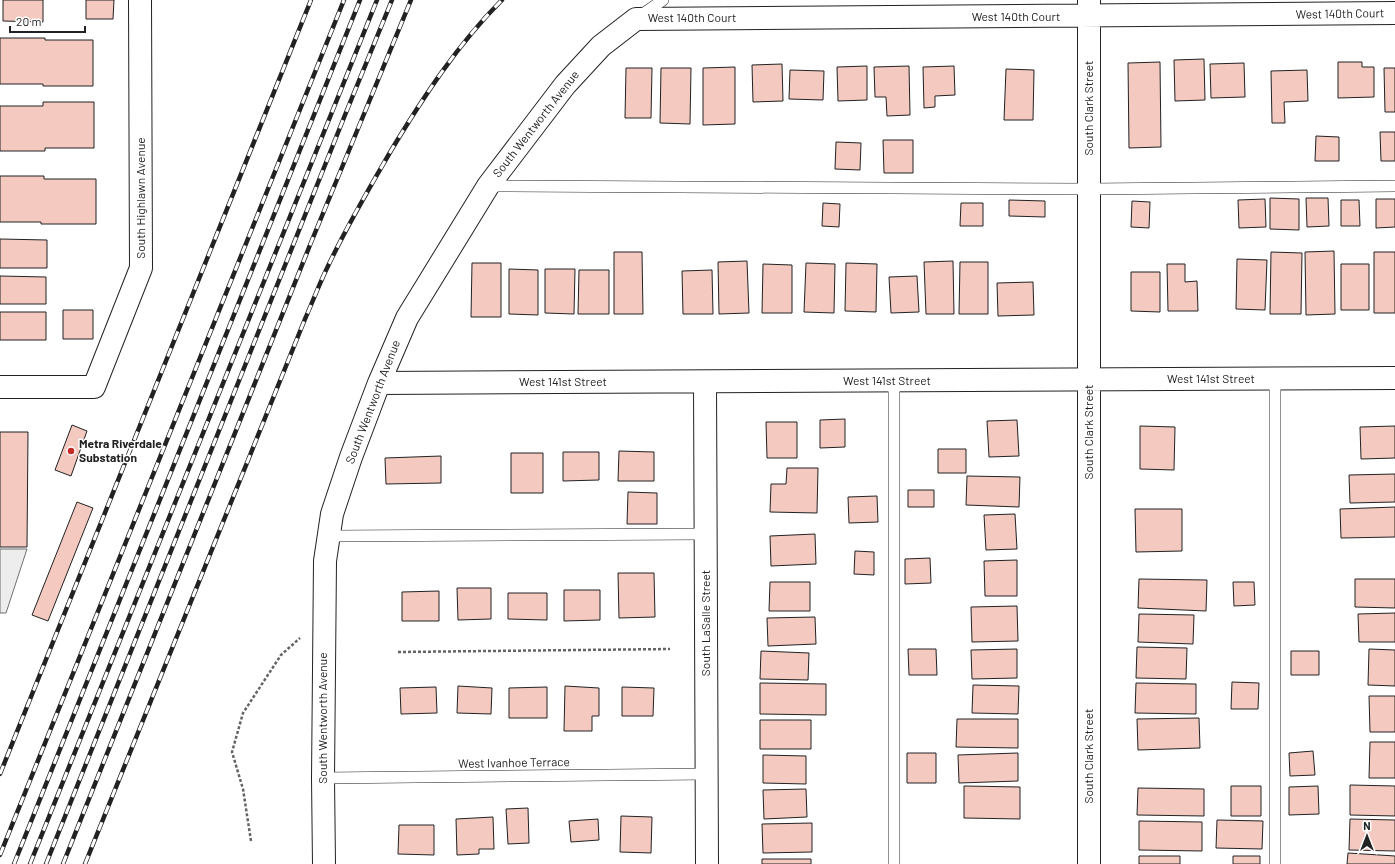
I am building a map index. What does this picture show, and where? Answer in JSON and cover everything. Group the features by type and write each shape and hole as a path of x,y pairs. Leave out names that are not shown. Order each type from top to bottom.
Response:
{"street":[{"name":"South Highlawn Avenue","path":"0,387 94,387 141,268 140,0"},
{"name":"West 140th Court","path":"636,19 1089,8 1395,13"},
{"name":"South Clark Street","path":"1089,8 1089,864"},
{"name":"South Wentworth Avenue","path":"324,864 323,778 325,561 332,514 348,464 379,384 407,318 488,186 564,85 601,46 636,19"},
{"name":"West 141st Street","path":"379,384 1395,378"},
{"name":"South LaSalle Street","path":"705,382 707,864"}],"lane":[{"path":"636,19 663,0"},
{"path":"488,186 1089,189 1395,186"},
{"path":"1275,379 1276,864"},
{"path":"894,381 894,864"},
{"path":"329,536 706,534"},
{"name":"West Ivanhoe Terrace","path":"323,778 707,774"}],"path":[{"path":"251,841 243,788 232,752 243,713 281,655 324,616"},
{"path":"398,652 670,649"}],"shaded area":[{"path":"0,549 27,549 6,613 0,613"}],"building":[{"path":"3,0 43,0 43,22 3,21"},
{"path":"86,0 114,0 113,19 86,19"},
{"path":"0,38 93,40 93,86 0,84"},
{"path":"1204,59 1205,100 1175,101 1174,60"},
{"path":"1160,62 1161,147 1129,148 1128,63"},
{"path":"1338,62 1362,62 1362,67 1374,67 1374,97 1338,98"},
{"path":"1244,63 1245,97 1211,98 1210,64"},
{"path":"782,64 783,101 753,102 752,65"},
{"path":"867,66 867,100 838,101 837,67"},
{"path":"909,66 910,115 887,116 886,97 875,97 874,67"},
{"path":"954,66 955,95 935,96 935,107 924,108 923,67"},
{"path":"735,67 735,124 703,125 703,68"},
{"path":"626,68 652,68 651,118 625,118"},
{"path":"661,68 691,68 690,124 660,123"},
{"path":"1384,68 1395,68 1395,112 1385,112"},
{"path":"1006,69 1034,70 1033,120 1004,120"},
{"path":"790,70 824,71 823,100 789,99"},
{"path":"1307,70 1308,101 1284,102 1285,123 1272,123 1271,71"},
{"path":"43,102 94,102 94,148 45,148 45,151 0,151 0,106 43,106"},
{"path":"1380,132 1395,132 1395,161 1381,161"},
{"path":"1316,136 1339,137 1339,161 1315,161"},
{"path":"883,140 913,140 913,173 884,173"},
{"path":"836,142 861,143 860,170 835,169"},
{"path":"0,176 44,176 44,179 96,179 96,224 0,222"},
{"path":"1270,198 1299,199 1299,230 1270,229"},
{"path":"1306,198 1328,198 1329,226 1307,227"},
{"path":"1265,199 1266,227 1239,228 1238,200"},
{"path":"1376,199 1395,199 1395,227 1376,228"},
{"path":"1009,200 1045,201 1045,217 1009,216"},
{"path":"1341,200 1359,200 1360,226 1341,226"},
{"path":"1132,201 1150,202 1149,228 1131,227"},
{"path":"823,203 840,204 839,227 822,226"},
{"path":"961,203 983,203 983,226 960,226"},
{"path":"0,239 47,240 47,268 0,268"},
{"path":"1334,251 1335,314 1306,315 1305,252"},
{"path":"614,252 642,252 643,314 614,314"},
{"path":"1271,252 1302,253 1301,314 1270,314"},
{"path":"1374,252 1395,252 1395,313 1374,313"},
{"path":"1237,259 1267,260 1265,310 1236,309"},
{"path":"747,261 749,313 719,314 718,262"},
{"path":"953,261 954,314 926,314 924,262"},
{"path":"960,262 988,262 988,314 959,314"},
{"path":"472,263 501,263 501,317 471,317"},
{"path":"806,263 835,264 834,313 804,312"},
{"path":"846,263 877,264 876,312 845,311"},
{"path":"763,264 792,265 792,313 762,313"},
{"path":"1167,264 1185,264 1185,282 1197,281 1198,311 1168,311"},
{"path":"1341,264 1369,264 1369,310 1341,310"},
{"path":"509,269 538,270 538,315 509,314"},
{"path":"545,269 575,269 574,314 545,313"},
{"path":"579,270 609,270 609,314 578,314"},
{"path":"712,270 713,314 683,314 682,271"},
{"path":"1131,272 1160,272 1160,312 1131,311"},
{"path":"0,276 46,277 46,304 0,304"},
{"path":"917,276 919,312 891,313 889,277"},
{"path":"1033,282 1034,315 998,316 997,283"},
{"path":"63,310 93,310 93,339 63,339"},
{"path":"0,312 46,312 46,340 0,340"},
{"path":"845,419 845,447 820,448 820,420"},
{"path":"1017,420 1019,456 989,457 987,421"},
{"path":"766,422 797,422 797,458 767,458"},
{"name":"Metra Riverdale Substation","path":"72,425 87,431 71,476 55,470"},
{"path":"1140,426 1175,427 1174,470 1140,469"},
{"path":"1395,426 1395,458 1361,459 1360,427"},
{"path":"0,432 28,432 27,547 0,547"},
{"path":"938,449 966,449 966,473 938,473"},
{"path":"619,451 654,452 654,481 618,481"},
{"path":"563,452 599,452 599,480 563,481"},
{"path":"511,453 543,453 543,493 511,493"},
{"path":"441,456 441,483 386,484 385,458"},
{"path":"787,468 818,468 817,513 770,512 771,484 786,484"},
{"path":"1395,474 1395,502 1350,503 1349,475"},
{"path":"967,476 1020,477 1019,507 966,505"},
{"path":"908,490 934,490 934,507 908,507"},
{"path":"628,492 657,493 657,524 627,524"},
{"path":"877,496 878,522 849,523 848,497"},
{"path":"77,502 93,508 48,621 32,615"},
{"path":"1395,507 1395,537 1341,538 1340,509"},
{"path":"1135,509 1182,509 1182,551 1136,552"},
{"path":"1015,514 1017,549 986,550 984,515"},
{"path":"815,534 816,564 771,566 770,536"},
{"path":"855,551 874,552 874,575 854,574"},
{"path":"930,558 931,583 905,584 905,559"},
{"path":"1017,560 1017,596 985,596 984,561"},
{"path":"618,573 654,573 655,617 619,618"},
{"path":"1139,579 1207,580 1206,611 1138,608"},
{"path":"1355,579 1395,579 1395,608 1355,607"},
{"path":"770,582 810,582 810,611 769,611"},
{"path":"1233,582 1254,582 1255,605 1234,606"},
{"path":"457,588 491,588 491,619 458,620"},
{"path":"564,590 600,590 600,620 564,621"},
{"path":"439,591 439,621 402,621 402,592"},
{"path":"508,593 547,593 547,620 508,619"},
{"path":"1017,606 1018,641 972,642 971,607"},
{"path":"1395,613 1395,642 1359,642 1358,614"},
{"path":"1139,614 1194,615 1193,644 1138,642"},
{"path":"815,617 816,644 768,646 767,618"},
{"path":"1137,647 1187,648 1186,679 1136,678"},
{"path":"908,649 936,649 937,675 909,675"},
{"path":"1017,649 1017,678 972,679 971,650"},
{"path":"1369,649 1395,650 1395,686 1368,685"},
{"path":"761,651 809,653 808,680 760,679"},
{"path":"1291,651 1319,651 1319,675 1291,675"},
{"path":"1232,682 1259,683 1258,709 1231,709"},
{"path":"760,683 826,684 826,715 760,714"},
{"path":"1136,683 1196,684 1196,714 1135,713"},
{"path":"973,685 1019,686 1018,714 972,713"},
{"path":"458,686 492,688 491,714 457,713"},
{"path":"565,686 599,688 599,716 592,716 592,731 564,731"},
{"path":"436,687 437,713 401,714 400,688"},
{"path":"547,687 547,718 509,718 509,688"},
{"path":"622,687 654,688 653,716 622,716"},
{"path":"1369,696 1395,696 1395,732 1370,732"},
{"path":"1199,718 1200,748 1138,750 1137,719"},
{"path":"957,719 1018,719 1018,748 956,747"},
{"path":"760,720 811,720 811,749 760,749"},
{"path":"1370,742 1395,742 1395,778 1369,778"},
{"path":"1313,751 1315,775 1290,776 1289,753"},
{"path":"907,753 936,753 936,783 907,783"},
{"path":"1018,753 1018,781 959,783 958,755"},
{"path":"763,755 806,756 806,784 763,783"},
{"path":"1350,785 1395,786 1395,816 1350,815"},
{"path":"964,786 1020,787 1020,819 964,818"},
{"path":"1231,786 1261,786 1261,816 1231,816"},
{"path":"1318,786 1319,814 1289,815 1289,787"},
{"path":"1138,788 1204,789 1204,816 1137,815"},
{"path":"806,789 807,817 764,819 763,790"},
{"path":"528,808 529,843 508,844 506,809"},
{"path":"621,816 652,817 651,853 620,852"},
{"path":"493,817 494,849 479,849 479,854 457,855 456,819"},
{"path":"598,819 599,840 571,842 569,821"},
{"path":"1350,819 1395,820 1395,851 1349,850"},
{"path":"1217,820 1263,821 1262,849 1216,848"},
{"path":"1139,821 1202,822 1202,851 1139,850"},
{"path":"812,823 812,852 763,853 762,824"},
{"path":"399,825 434,825 434,855 398,854"},
{"path":"1348,853 1395,856 1395,864 1347,864"},
{"path":"1139,856 1180,856 1180,864 1139,864"},
{"path":"1233,856 1260,856 1260,864 1233,864"},
{"path":"762,859 811,859 811,864 762,864"}],"railway":[{"path":"0,774 311,0"},
{"path":"0,855 344,0"},
{"path":"14,864 360,0"},
{"path":"30,864 377,0"},
{"path":"46,864 392,0"},
{"path":"63,864 310,245 411,0"},
{"path":"85,864 305,319 326,271 359,206 416,110 456,53 502,0"}],"place":[{"name":"Metra Riverdale Substation","path":"71,451"}]}
